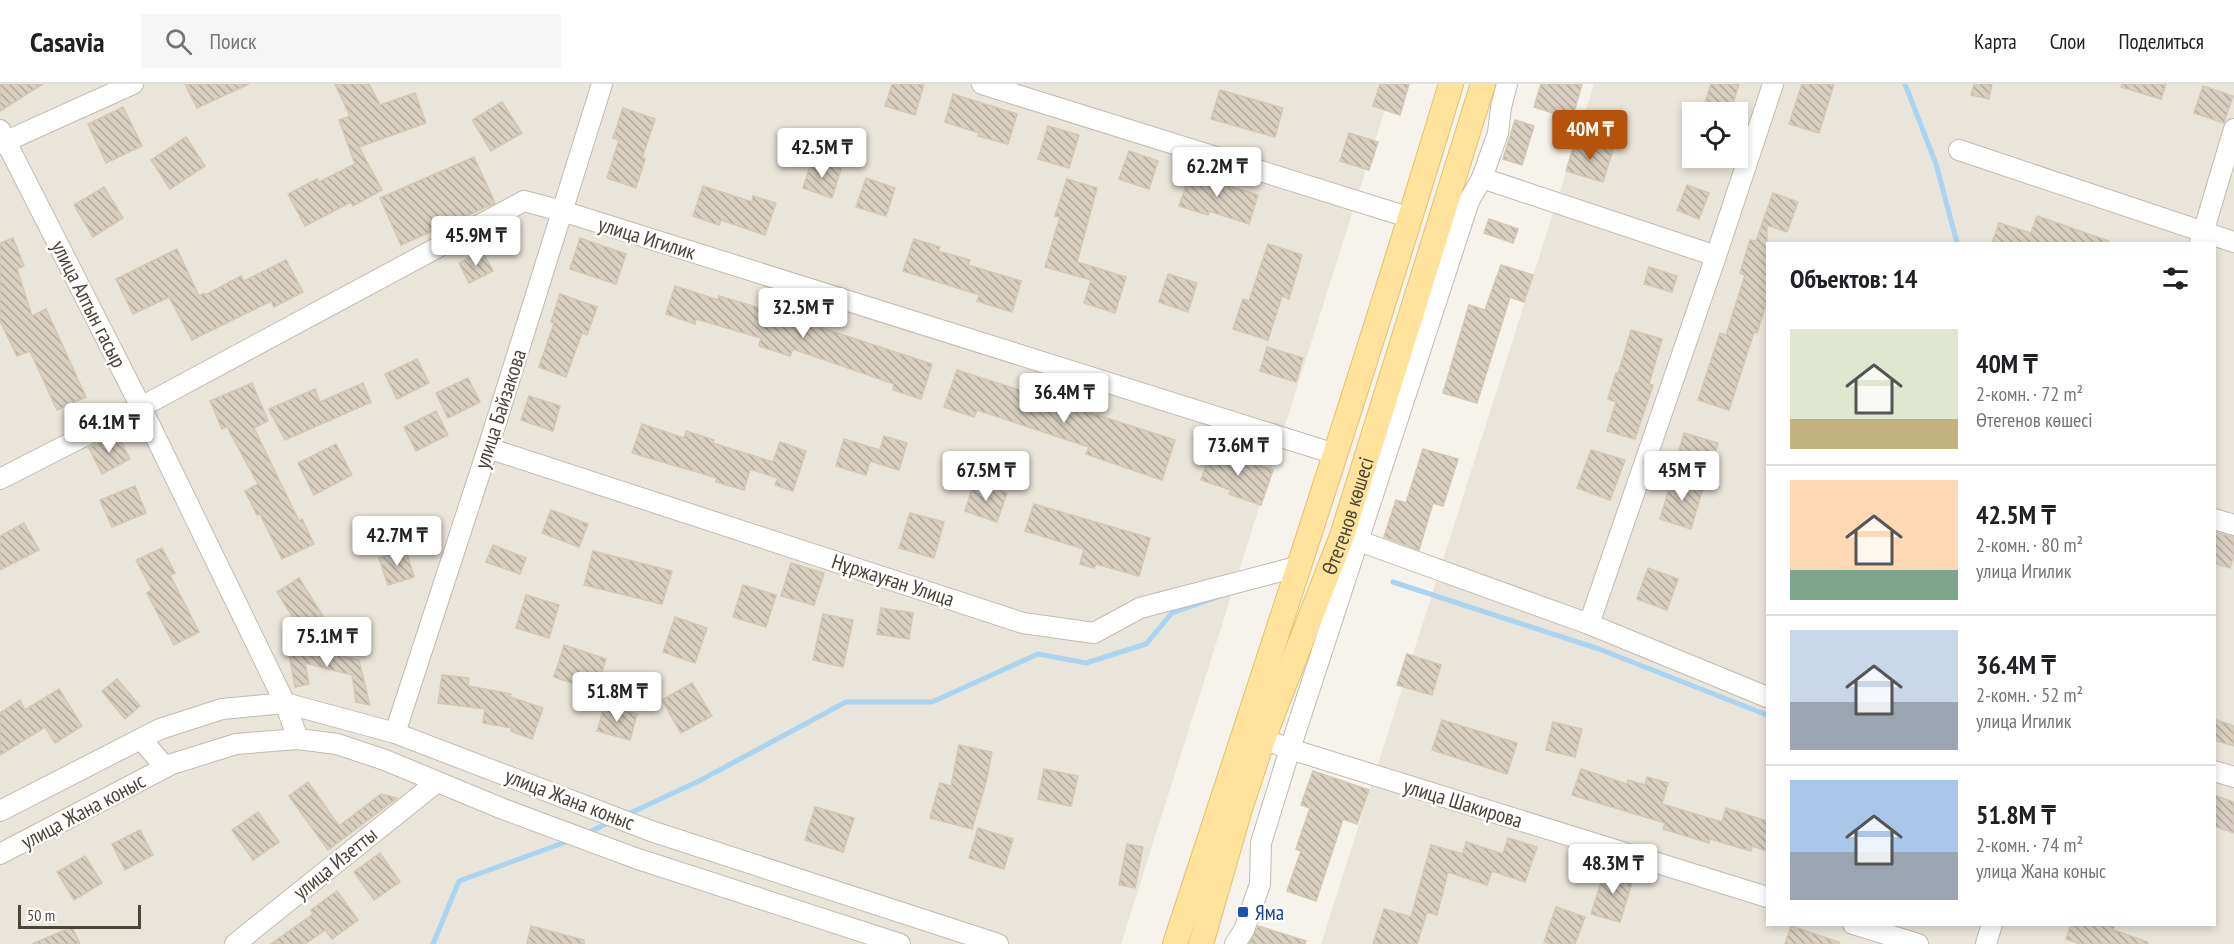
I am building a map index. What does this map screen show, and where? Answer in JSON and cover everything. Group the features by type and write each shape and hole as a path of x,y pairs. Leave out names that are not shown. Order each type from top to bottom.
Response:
{"main road":[{"name":"Өтегенов көшесі","path":"1175,944 1300,566 1411,218 1451,84"},
{"name":"Өтегенов көшесі","path":"1201,944 1239,809 1263,739 1351,539 1406,333 1484,84"},
{"path":"1377,325 1406,333"}],"street":[{"path":"2,138 133,84"},
{"name":"улица Байзакова","path":"395,732 488,448 602,84"},
{"path":"982,84 1411,218"},
{"path":"1235,944 1244,930 1260,884 1261,843 1351,539 1469,201 1482,178 1498,133 1507,84"},
{"path":"1589,624 1773,84"},
{"path":"2201,238 2234,129"},
{"name":"улица Алтын гасыр","path":"2,138 141,407 285,703 298,739"},
{"path":"1959,150 2201,238 2234,242"},
{"path":"1482,178 1716,256"},
{"name":"улица Игилик","path":"0,479 141,407 524,201 1335,453"},
{"name":"Нұржауған Улица","path":"488,448 1023,622 1094,633 1140,608 1300,566"},
{"path":"2216,520 2234,525"},
{"path":"1351,539 1589,624 1766,697"},
{"name":"улица Жана коныс","path":"0,811 160,729 222,710 285,703 395,732 651,831 998,944"},
{"name":"улица Жана коныс","path":"141,739 165,767"},
{"name":"улица Жана коныс","path":"0,854 165,767 236,744 298,739 337,744 385,760 635,858 900,944"},
{"name":"улица Шакирова","path":"1263,739 1766,897"},
{"path":"2216,772 2234,777"},
{"name":"улица Изетты","path":"235,944 437,782"},
{"path":"1860,926 1918,944"},
{"path":"1986,944 1991,926"}],"shaded area":[{"path":"0,84 1393,84 1121,944 0,944"},
{"path":"1594,84 2234,84 2234,944 1321,944"}],"building":[{"path":"0,84 43,84 0,111"},
{"path":"185,84 249,84 197,108"},
{"path":"335,84 369,84 380,105 415,93 426,123 359,147 382,190 353,206 351,202 305,226 288,194 317,179 319,182 355,164 339,120 350,116"},
{"path":"892,84 924,84 915,115 885,106"},
{"path":"1380,84 1409,84 1400,115 1373,106"},
{"path":"1541,84 1582,84 1572,119 1534,107"},
{"path":"1711,84 1739,84 1733,102 1705,102"},
{"path":"1802,84 1834,84 1819,133 1789,124"},
{"path":"1974,84 1992,84 1989,99 1971,95"},
{"path":"2122,84 2166,84 2161,99 2121,87"},
{"path":"2203,86 2233,96 2224,123 2194,113"},
{"path":"1220,90 1283,108 1275,137 1211,119"},
{"path":"953,94 1017,114 1008,144 978,136 979,133 945,122"},
{"path":"502,102 522,133 491,151 472,120"},
{"path":"123,107 142,146 106,163 88,124"},
{"path":"623,108 655,119 642,158 645,159 636,188 607,178 619,140 613,138"},
{"path":"1515,120 1534,126 1522,165 1503,159"},
{"path":"1048,126 1079,135 1069,168 1038,159"},
{"path":"1349,133 1378,142 1369,170 1340,161"},
{"path":"186,137 205,166 170,189 151,160"},
{"path":"1576,139 1613,150 1603,182 1566,171"},
{"path":"1129,151 1158,161 1149,189 1119,179"},
{"path":"474,157 495,203 401,245 380,198"},
{"path":"812,160 841,169 832,198 803,188"},
{"path":"1192,169 1220,178 1219,183 1258,195 1249,224 1209,211 1208,215 1179,206"},
{"path":"866,178 895,188 886,216 856,207"},
{"path":"1067,179 1097,188 1077,262 1126,277 1115,313 1084,303 1091,280 1045,267 1060,217 1055,216"},
{"path":"1687,185 1709,193 1699,219 1677,210"},
{"path":"703,186 752,202 753,196 776,203 765,235 721,220 719,225 693,216"},
{"path":"104,187 123,218 93,237 74,205"},
{"path":"1773,193 1798,202 1787,232 1767,225 1766,304 1757,333 1754,332 1729,410 1698,400 1720,333 1726,335 1745,275 1740,273 1750,240 1756,241"},
{"path":"2037,216 2109,242 1992,242 1999,223 2031,233"},
{"path":"1489,219 1518,229 1513,243 1484,233"},
{"path":"13,238 24,266 17,269 32,316 46,309 86,397 57,410 30,351 17,356 0,321 0,243"},
{"path":"580,238 626,254 616,284 570,269"},
{"path":"914,239 940,247 938,251 970,260 968,265 1021,281 1012,312 977,301 980,295 903,271"},
{"path":"1268,244 1302,255 1289,299 1282,296 1268,340 1233,329 1243,299 1249,301"},
{"path":"177,249 199,296 241,276 244,281 286,260 303,292 274,307 271,301 192,340 169,297 133,314 116,279"},
{"path":"482,251 493,271 469,283 459,263"},
{"path":"1501,265 1533,275 1524,302 1510,297 1477,403 1443,393 1469,305 1485,310"},
{"path":"1649,267 1677,276 1672,292 1644,284"},
{"path":"1168,274 1197,283 1188,312 1159,302"},
{"path":"675,286 718,300 719,296 770,311 932,364 921,399 893,390 894,384 793,349 790,356 759,346 761,338 696,319 695,324 666,314"},
{"path":"560,294 597,307 587,335 582,333 566,377 539,367 554,323 551,322"},
{"path":"1631,330 1662,339 1649,384 1653,385 1635,439 1607,431 1616,402 1608,399"},
{"path":"1267,347 1303,358 1296,382 1260,371"},
{"path":"417,359 429,383 397,399 385,374"},
{"path":"957,370 1175,440 1162,480 1086,454 1089,447 977,410 974,417 944,407"},
{"path":"468,378 480,402 448,418 436,393"},
{"path":"252,383 268,421 254,428 299,521 302,519 314,544 282,559 260,514 257,515 245,491 258,484 227,427 222,429 210,401"},
{"path":"363,383 371,402 285,440 269,409 315,389 320,402"},
{"path":"529,396 560,406 553,431 521,420"},
{"path":"436,411 448,435 416,451 404,427"},
{"path":"642,424 684,438 686,431 714,440 713,443 773,462 780,442 806,451 793,491 775,485 778,478 750,469 744,490 716,482 717,478 632,453"},
{"path":"1684,433 1718,443 1713,460 1679,451"},
{"path":"117,434 130,459 102,474 89,448"},
{"path":"884,436 907,443 899,470 870,461 866,475 836,466 844,439 880,450"},
{"path":"336,444 352,475 314,495 298,463"},
{"path":"1423,449 1458,459 1443,506 1433,503 1419,550 1384,537 1396,500 1406,503"},
{"path":"1211,450 1273,470 1261,505 1229,494 1231,490 1201,480"},
{"path":"1591,450 1625,460 1610,500 1577,488"},
{"path":"1673,475 1704,484 1691,529 1660,519"},
{"path":"974,482 1007,493 997,522 965,511"},
{"path":"135,486 146,513 112,527 100,500"},
{"path":"1034,504 1150,538 1139,576 1096,564 1094,568 1080,564 1084,549 1025,531"},
{"path":"551,510 588,524 579,547 542,533"},
{"path":"910,513 944,522 934,558 899,548"},
{"path":"24,523 39,550 0,570 0,536"},
{"path":"2216,532 2234,537 2234,556 2230,568 2216,564"},
{"path":"493,545 526,558 520,574 486,562"},
{"path":"162,548 175,573 170,575 199,632 174,645 147,593 152,590 136,560"},
{"path":"406,550 414,577 388,585 379,558"},
{"path":"593,551 672,571 662,604 584,585"},
{"path":"791,563 824,573 814,605 781,596"},
{"path":"1648,568 1678,579 1667,610 1637,599"},
{"path":"299,578 324,618 302,632 277,592"},
{"path":"743,585 776,595 766,627 733,617"},
{"path":"526,595 559,605 549,638 516,628"},
{"path":"881,608 913,613 909,639 877,634"},
{"path":"823,614 853,620 843,667 813,660"},
{"path":"675,617 707,628 695,663 663,652"},
{"path":"287,643 359,660 370,705 356,702 352,675 305,663 309,684 295,687"},
{"path":"564,645 606,659 596,691 554,677"},
{"path":"1407,654 1441,665 1432,695 1397,685"},
{"path":"442,675 469,678 468,686 511,694 510,697 543,708 532,739 511,731 512,728 483,723 485,709 438,703"},
{"path":"117,679 140,706 125,719 102,691"},
{"path":"692,683 712,716 681,733 662,700"},
{"path":"59,689 82,726 55,743 45,727 0,755 0,713 20,700 25,710"},
{"path":"605,705 637,714 630,740 597,731"},
{"path":"1442,720 1517,743 1507,774 1432,750"},
{"path":"2216,720 2234,726 2234,746 2216,741"},
{"path":"1553,722 1582,729 1575,757 1546,750"},
{"path":"959,745 992,752 972,829 930,818 940,783 951,786"},
{"path":"1044,769 1078,776 1071,806 1038,799"},
{"path":"1581,769 1627,784 1628,780 1645,785 1647,777 1668,783 1662,804 1722,822 1726,808 1766,821 1766,851 1752,846 1751,851 1710,839 1709,843 1663,829 1665,823 1572,795"},
{"path":"1313,771 1369,790 1357,824 1343,819 1316,901 1287,891 1301,851 1296,849 1310,808 1301,805"},
{"path":"308,782 339,826 381,794 397,798 328,850 289,796"},
{"path":"2216,796 2234,802 2234,833 2216,827"},
{"path":"815,807 854,818 843,852 805,840"},
{"path":"258,812 279,842 253,860 232,830"},
{"path":"978,828 1013,839 1004,869 969,858"},
{"path":"140,830 153,855 125,870 112,844"},
{"path":"1508,838 1537,847 1525,882 1492,871 1487,885 1448,872 1437,915 1427,912 1417,944 1373,944 1384,909 1411,917 1431,845 1463,854 1466,842 1503,854"},
{"path":"1127,844 1143,847 1135,888 1119,885"},
{"path":"380,853 400,882 374,900 354,872"},
{"path":"85,856 102,883 74,900 57,872"},
{"path":"1606,867 1634,876 1620,922 1591,914"},
{"path":"337,891 358,920 332,939 325,930 305,944 271,944 313,914 311,910"},
{"path":"1556,907 1585,917 1575,944 1544,942"},
{"path":"531,926 584,940 584,944 527,944"},
{"path":"1258,926 1306,941 1305,944 1249,944"},
{"path":"1791,926 1839,942 1839,944 1785,944"},
{"path":"2070,926 2114,926 2113,930 2148,942 2148,944 2080,944 2066,939"},
{"path":"72,927 80,944 32,944"}],"waterway":[{"path":"1905,84 1936,164 1957,242"},
{"path":"1393,582 1599,649 1766,715"},
{"path":"626,815 699,781 846,702 932,702 1038,654 1086,663 1146,644 1172,613 1218,597"},
{"path":"585,834 612,821"},
{"path":"433,944 459,881 571,840"}],"place":[{"name":"Яма","path":"1243,912"}]}
